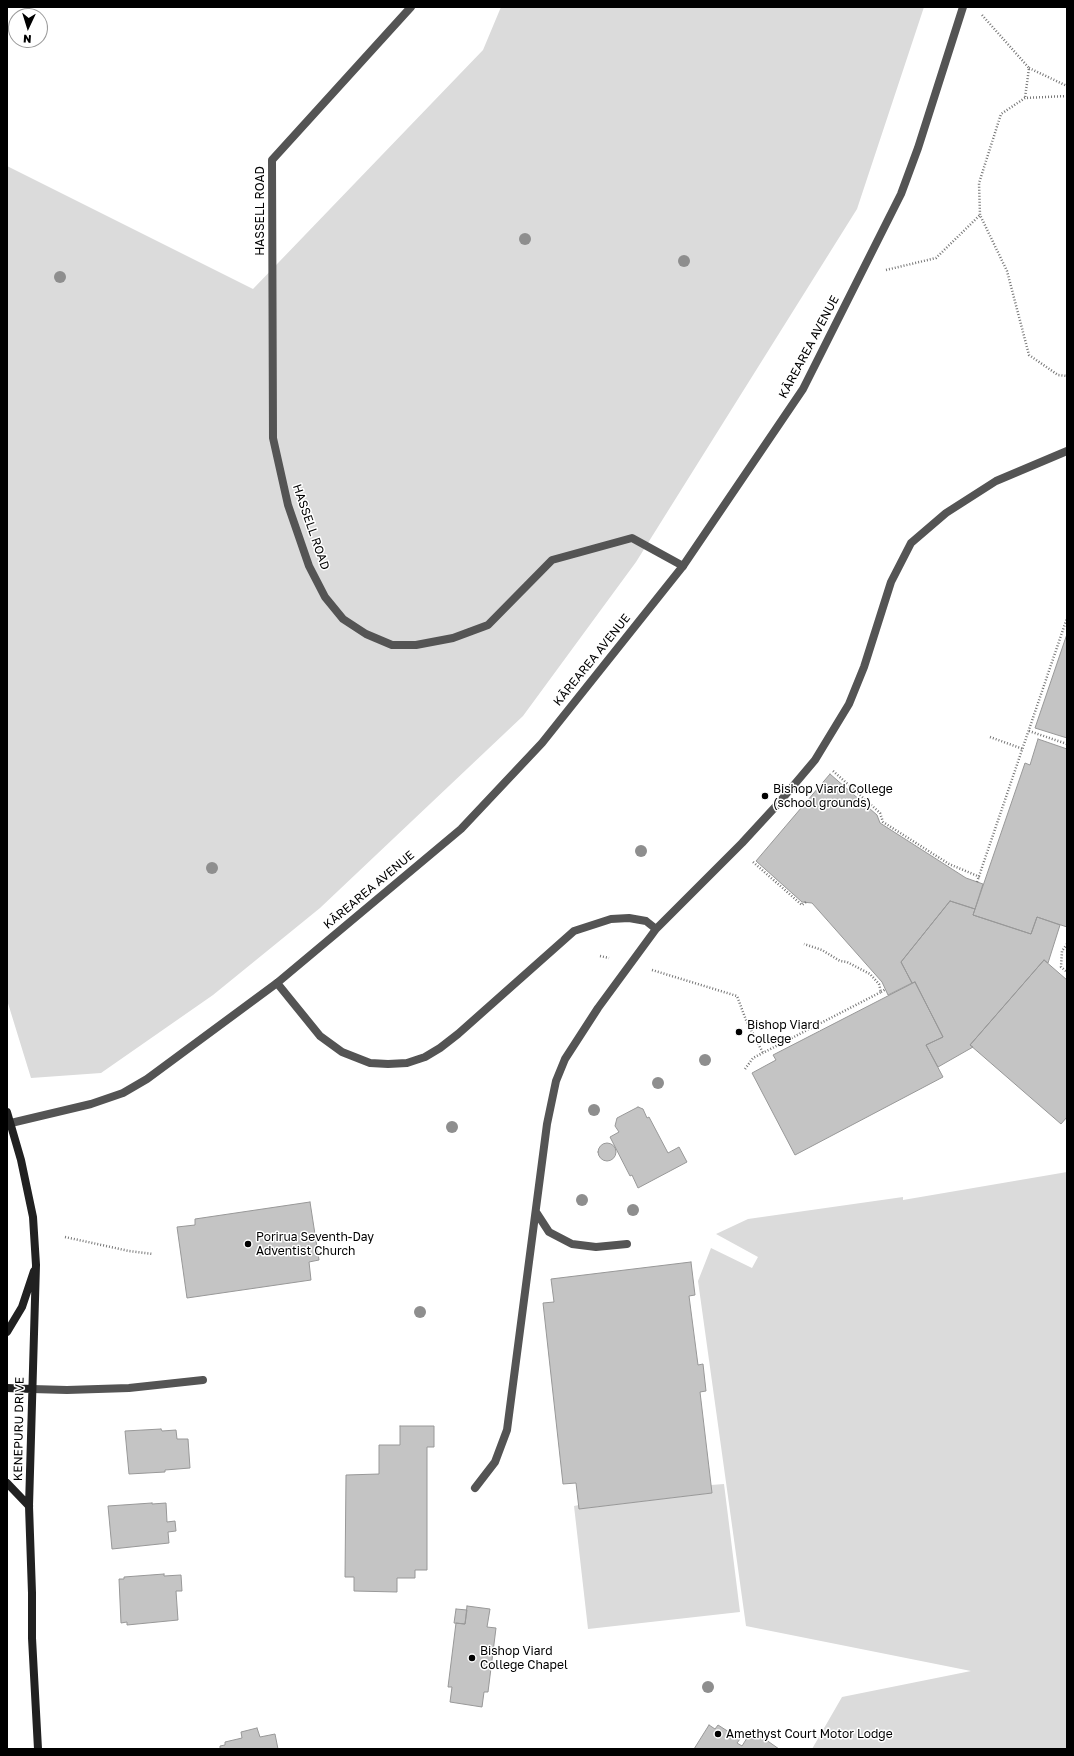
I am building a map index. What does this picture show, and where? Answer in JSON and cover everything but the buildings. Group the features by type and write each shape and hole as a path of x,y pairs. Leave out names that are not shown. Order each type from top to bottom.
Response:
{"main road":[{"name":"KENEPURU DRIVE","path":"7,1112 11,1123 33,1218 36,1265 29,1506 32,1638 38,1749"},
{"path":"7,1332 22,1306 36,1265"},
{"path":"7,1388 32,1389"},
{"path":"7,1483 29,1506"}],"street":[{"name":"HASSELL ROAD","path":"411,7 272,160 273,438 288,505 312,572 325,597 343,619 366,634 392,645 416,645 453,638 488,625 552,560 632,538 683,566"},
{"name":"KĀREAREA AVENUE","path":"11,1123 91,1104 123,1093 147,1079 277,983 461,829 508,781 542,743 683,566 803,389 892,214 908,177 963,7"},
{"path":"475,1488 495,1462 507,1430 548,1117 556,1081 565,1059 598,1008 656,929 742,843 815,760 849,704 864,667 891,582 911,544 946,513 996,482 1067,451"},
{"path":"277,983 320,1036 342,1052 370,1063 407,1063 425,1057 452,1039 574,931 611,919 629,918 646,921 656,929"},
{"path":"536,1212 549,1232 572,1244 596,1247 627,1244"},
{"path":"32,1389 67,1390 129,1388 203,1380"}],"path":[{"path":"980,13 1029,68 1067,86"},
{"path":"1025,98 1029,68"},
{"path":"1067,96 1025,98 1001,114 979,183 980,215 1006,271 1029,355 1058,375 1067,376"},
{"path":"860,277 936,258 980,215"},
{"path":"978,882 1067,618"},
{"path":"1029,731 1067,744"},
{"path":"990,737 1023,749"},
{"path":"830,769 880,813 883,822 949,864 980,877"},
{"path":"752,861 802,905 806,902"},
{"path":"804,944 822,950 840,961 847,962 870,974 879,984 881,992"},
{"path":"1067,944 1062,951 1061,967 1067,972"},
{"path":"600,956 737,996 746,1020 763,1053"},
{"path":"745,1069 753,1058 886,989"},
{"path":"65,1237 129,1252 153,1254"}],"shaded area":[{"path":"501,7 924,7 857,209 636,562 523,716 320,908 213,995 101,1073 31,1078 7,1000 7,166 253,289 483,50"},
{"path":"1067,1172 1067,1749 812,1749 842,1697 971,1671 746,1626 698,1281 711,1248 752,1268 758,1257 716,1234 748,1219 903,1197 903,1200"},
{"path":"724,1484 740,1612 588,1629 574,1506 579,1505 579,1509 712,1493 711,1485"}],"place":[{"name":"Bishop Viard College (school grounds)","path":"765,796"},
{"name":"Bishop Viard College","path":"739,1032"},
{"name":"Porirua Seventh-Day Adventist Church","path":"248,1244"},
{"name":"Bishop Viard College Chapel","path":"472,1658"},
{"name":"Amethyst Court Motor Lodge","path":"718,1734"}]}
